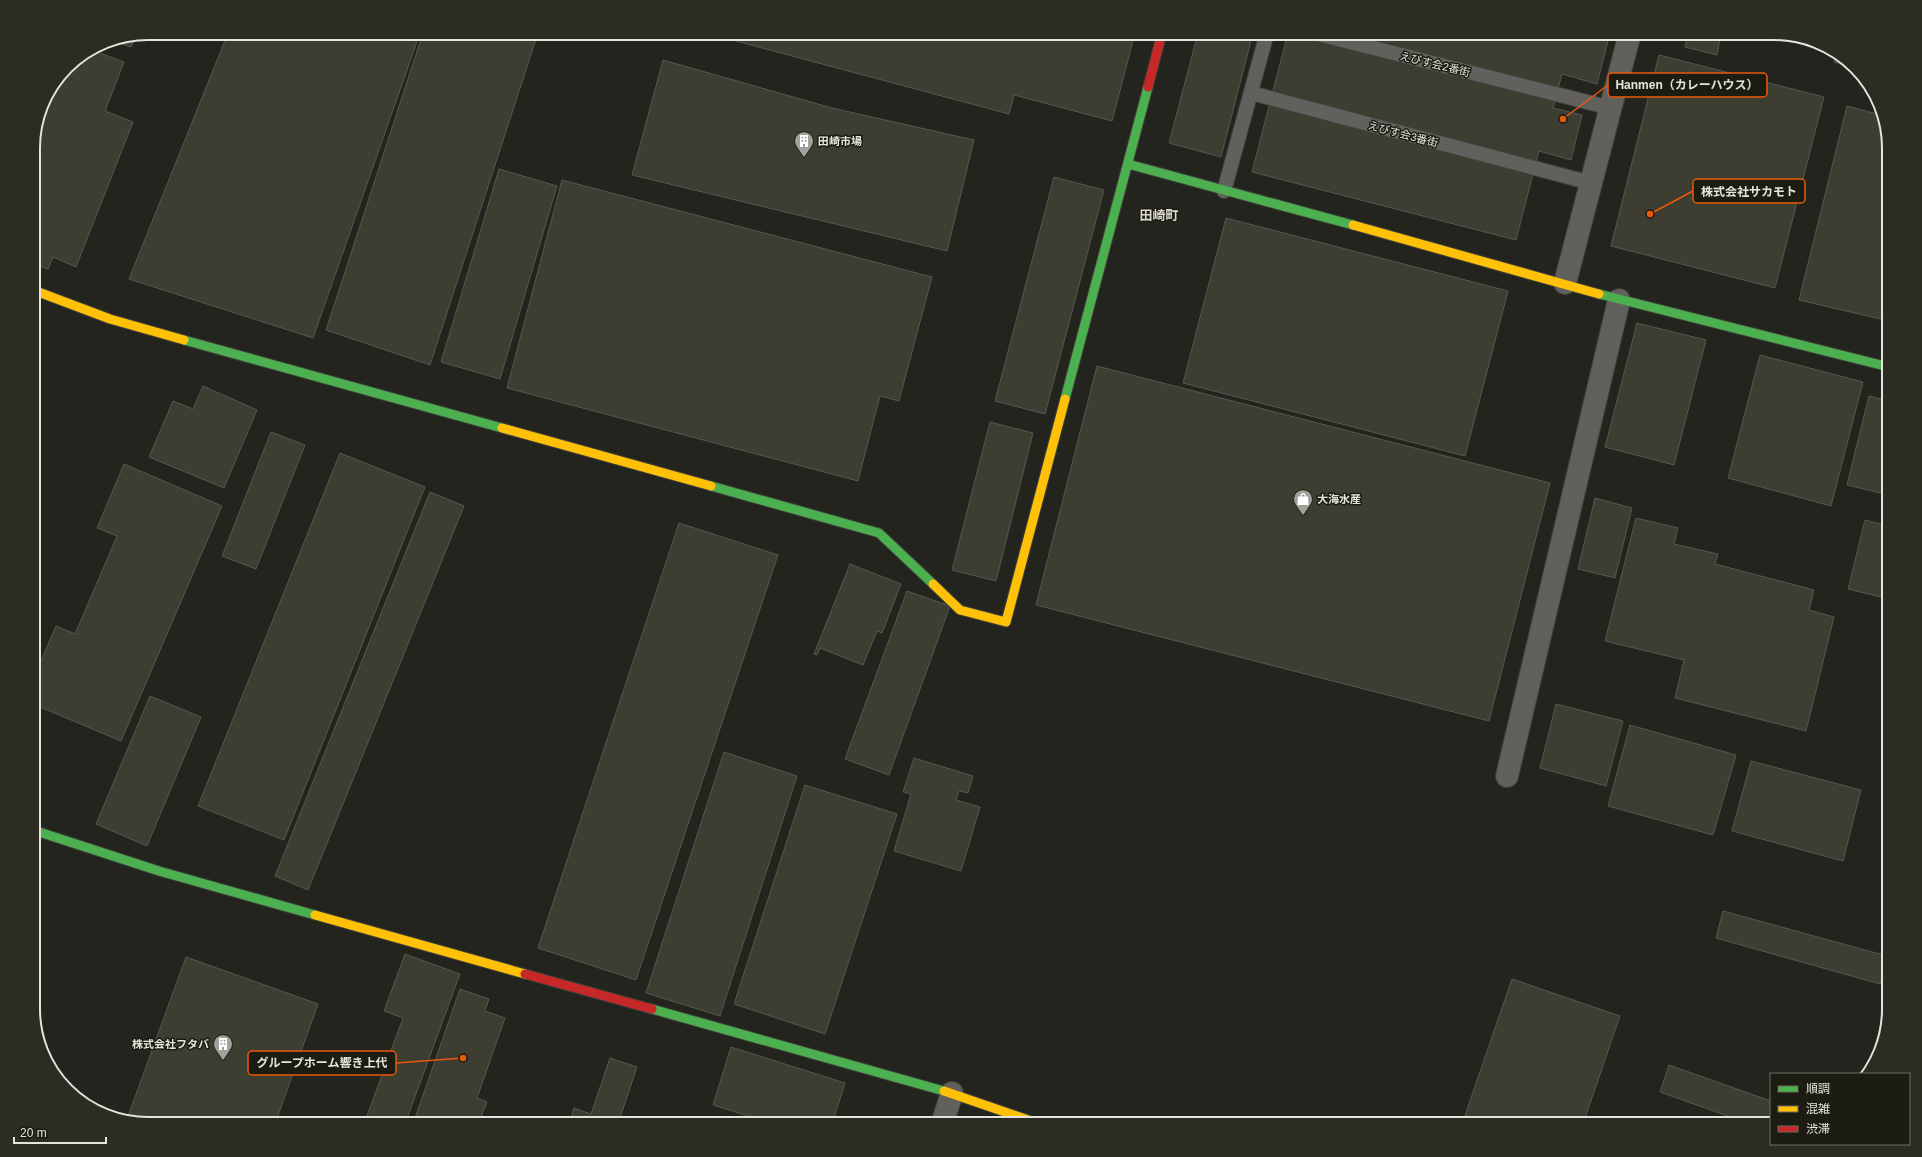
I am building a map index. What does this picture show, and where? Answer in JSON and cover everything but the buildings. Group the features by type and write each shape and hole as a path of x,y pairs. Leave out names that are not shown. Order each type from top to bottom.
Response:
{"street":[{"path":"40,293 118,321 879,533 960,610 1006,622 1160,40"},
{"path":"1566,283 1628,40"},
{"path":"1128,164 1566,283 1619,300 1882,365"},
{"path":"1507,776 1619,300"},
{"path":"40,832 159,871 952,1093 1020,1117"},
{"path":"944,1117 952,1093"}],"lane":[{"path":"1224,191 1265,40"},
{"name":"えびす会2番街","path":"1341,40 1611,108"},
{"name":"えびす会3番街","path":"1251,93 1592,183"}],"traffic: fast":[{"path":"1065,399 1148,87"},
{"path":"1128,164 1353,225"},
{"path":"1599,294 1882,365"},
{"path":"184,340 502,428"},
{"path":"711,486 879,533 933,584"},
{"path":"40,832 159,871 315,915"},
{"path":"652,1009 944,1091"}],"traffic: slow":[{"path":"1353,225 1599,294"},
{"path":"40,293 110,319 184,340"},
{"path":"933,584 960,610 1006,622 1065,399"},
{"path":"502,428 711,486"},
{"path":"315,915 525,974"},
{"path":"944,1091 1020,1117"}],"traffic: jam":[{"path":"1148,87 1160,40"},
{"path":"525,974 652,1009"}],"place":[{"name":"Hanmen（カレーハウス）","path":"1563,119"},
{"name":"田崎市場","path":"804,158"},
{"name":"株式会社サカモト","path":"1650,214"},
{"name":"大海水産","path":"1303,516"},
{"name":"グループホーム響き上代","path":"463,1058"},
{"name":"株式会社フタバ","path":"223,1061"}],"district":[{"name":"田崎町","path":"1159,215"}]}
